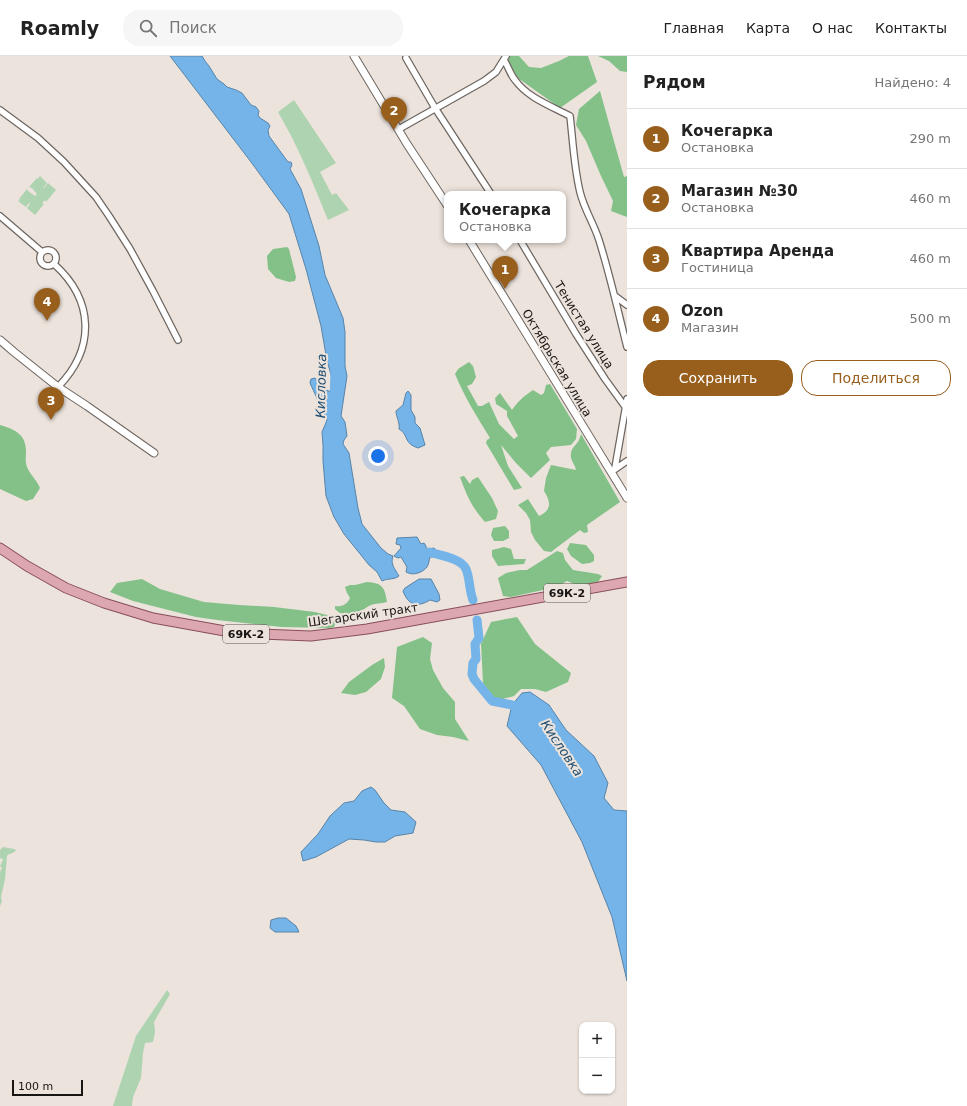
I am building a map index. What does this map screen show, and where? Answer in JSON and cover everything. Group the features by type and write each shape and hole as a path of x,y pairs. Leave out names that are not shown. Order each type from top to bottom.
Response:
{"main road":[{"name":"Шегарский тракт","path":"0,548 27,566 66,588 104,603 153,618 236,633 311,636 387,626 627,582"}],"street":[{"path":"354,56 444,201"},
{"path":"406,58 489,191"},
{"path":"399,129 484,81 496,72 505,58"},
{"path":"505,58 514,79 525,90 537,99 570,116 580,193 598,239 615,296 627,347"},
{"path":"0,110 38,138 64,162 98,200 130,249 154,291 178,340"},
{"path":"0,216 42,252"},
{"name":"Октябрьская улица","path":"471,243 613,470 627,498"},
{"name":"Тенистая улица","path":"522,243 576,334 626,408"},
{"path":"42,252 52,250 56,256 54,264"},
{"path":"42,252 40,257 41,263 49,266 54,264"},
{"path":"54,264 65,275 77,292 84,313 85,330 82,349 78,360 70,373 58,387"},
{"path":"615,296 627,305"},
{"path":"0,340 58,387 154,453"},
{"path":"613,470 627,399"},
{"path":"613,470 627,461"}],"green space":[{"path":"509,56 519,56 529,67 541,68 569,56 588,56 597,82 560,108 518,78 508,61"},
{"path":"598,56 627,56 627,72 620,71 609,61"},
{"path":"600,91 624,177 627,176 627,217 611,211 613,201 586,141 576,125 579,109"},
{"path":"294,100 336,163 320,172 332,195 336,193 349,210 328,220 299,151 278,112"},
{"path":"40,176 47,183 43,188 48,183 56,190 46,202 45,200 42,203 44,204 35,215 27,208 30,204 29,203 26,207 18,201 27,189 35,196 37,194 32,188 29,187"},
{"path":"287,247 289,249 296,277 295,281 289,282 276,278 268,269 267,256 273,249"},
{"path":"469,362 473,366 476,377 472,384 467,386 478,406 482,406 489,402 499,424 514,439 518,436 507,416 507,411 496,404 495,398 500,393 512,410 519,401 530,392 533,390 541,395 544,393 546,385 550,384 577,429 576,439 571,445 551,447 546,453 550,460 531,478 501,445 508,466 522,488 514,490 486,443 490,438 455,374 458,369"},
{"path":"0,425 10,428 18,433 24,440 27,467 40,488 33,499 26,501 0,489"},
{"path":"581,434 620,502 587,525 588,532 584,533 580,530 551,552 544,551 535,540 531,532 530,520 526,513 518,505 528,499 539,516 546,511 549,502 544,491 546,478 551,465 576,470 571,458 571,451"},
{"path":"464,476 470,484 472,480 478,477 492,498 498,511 496,519 485,522 476,511 467,495 460,477"},
{"path":"505,526 509,531 509,538 503,541 494,541 491,535 493,528"},
{"path":"570,543 586,545 594,555 594,561 582,564 571,556 567,549"},
{"path":"504,547 511,549 514,559 526,559 524,564 498,566 492,556 492,550"},
{"path":"557,551 563,553 565,560 573,570 602,576 598,582 582,586 567,581 557,587 511,597 503,596 498,578 506,573 527,570"},
{"path":"142,579 160,589 204,602 274,607 315,612 327,615 335,624 334,627 330,628 282,627 217,620 196,617 133,601 110,592 117,583"},
{"path":"367,582 376,583 384,589 387,602 370,605 359,612 351,614 344,614 335,609 335,606 344,605 350,598 345,587"},
{"path":"517,617 535,644 571,673 568,682 546,692 535,689 521,689 514,696 496,701 483,683 481,644 491,622"},
{"path":"423,637 432,643 430,659 433,670 443,688 455,702 455,719 469,741 437,735 420,729 404,706 392,698 397,647"},
{"path":"384,658 385,667 381,679 366,692 355,695 341,693 349,682"},
{"path":"3,847 16,850 7,856 5,879 1,897 2,901 0,906 0,872 2,868 0,866 3,860 1,858 0,859 0,850"},
{"path":"167,990 170,994 154,1022 155,1032 153,1042 145,1043 141,1078 133,1097 132,1106 113,1106 136,1036"}],"water":[{"path":"170,56 202,56 217,79 227,87 242,93 251,105 256,107 259,111 258,115 260,118 270,126 268,130 269,136 288,162 291,162 292,165 290,169 301,189 319,246 325,275 343,318 345,332 345,366 347,376 341,416 345,422 347,436 343,444 349,453 358,508 362,524 381,548 393,556 393,564 399,576 393,579 382,581 377,572 369,565 344,534 334,517 326,496 322,432 327,420 310,383 311,379 315,378 325,389 330,392 338,392 338,388 332,378 327,361 321,326 306,269 289,214"},
{"path":"408,391 411,395 411,410 415,417 415,423 420,428 425,445 418,448 410,444 402,431 399,429 396,413 396,411 403,405 406,393"},
{"path":"417,537 421,544 424,543 426,548 434,548 441,555 438,557 430,557 428,566 425,569 412,574 406,572 407,567 401,557 398,558 394,556 401,548 400,545 396,544 397,538"},
{"path":"419,579 431,579 439,594 440,600 437,602 430,600 421,604 414,604 410,602 403,591"},
{"path":"530,692 549,705 566,730 594,756 608,783 604,798 614,810 627,811 627,981 612,917 582,842 541,765 507,726 512,705 522,693"},
{"path":"371,787 391,810 405,812 416,822 413,833 395,836 385,842 349,839 316,857 303,861 301,852 318,834 330,816 344,803 354,801 362,791"},
{"path":"286,918 296,926 299,932 275,932 270,928 271,920"}],"waterway":[{"name":"Кисловка","path":"334,404 335,370"},
{"name":"Кисловка","path":"429,552 455,560 463,565 466,569 473,600"},
{"name":"Кисловка","path":"477,620 479,638 475,644 476,659 473,663 472,674 474,679 492,701 512,705 518,707 522,711"}],"place":[{"name":"Магазин №30","path":"394,130"},
{"name":"Кочегарка","path":"505,289"},
{"name":"Ozon","path":"47,321"},
{"name":"Квартира Аренда","path":"51,420"}]}
